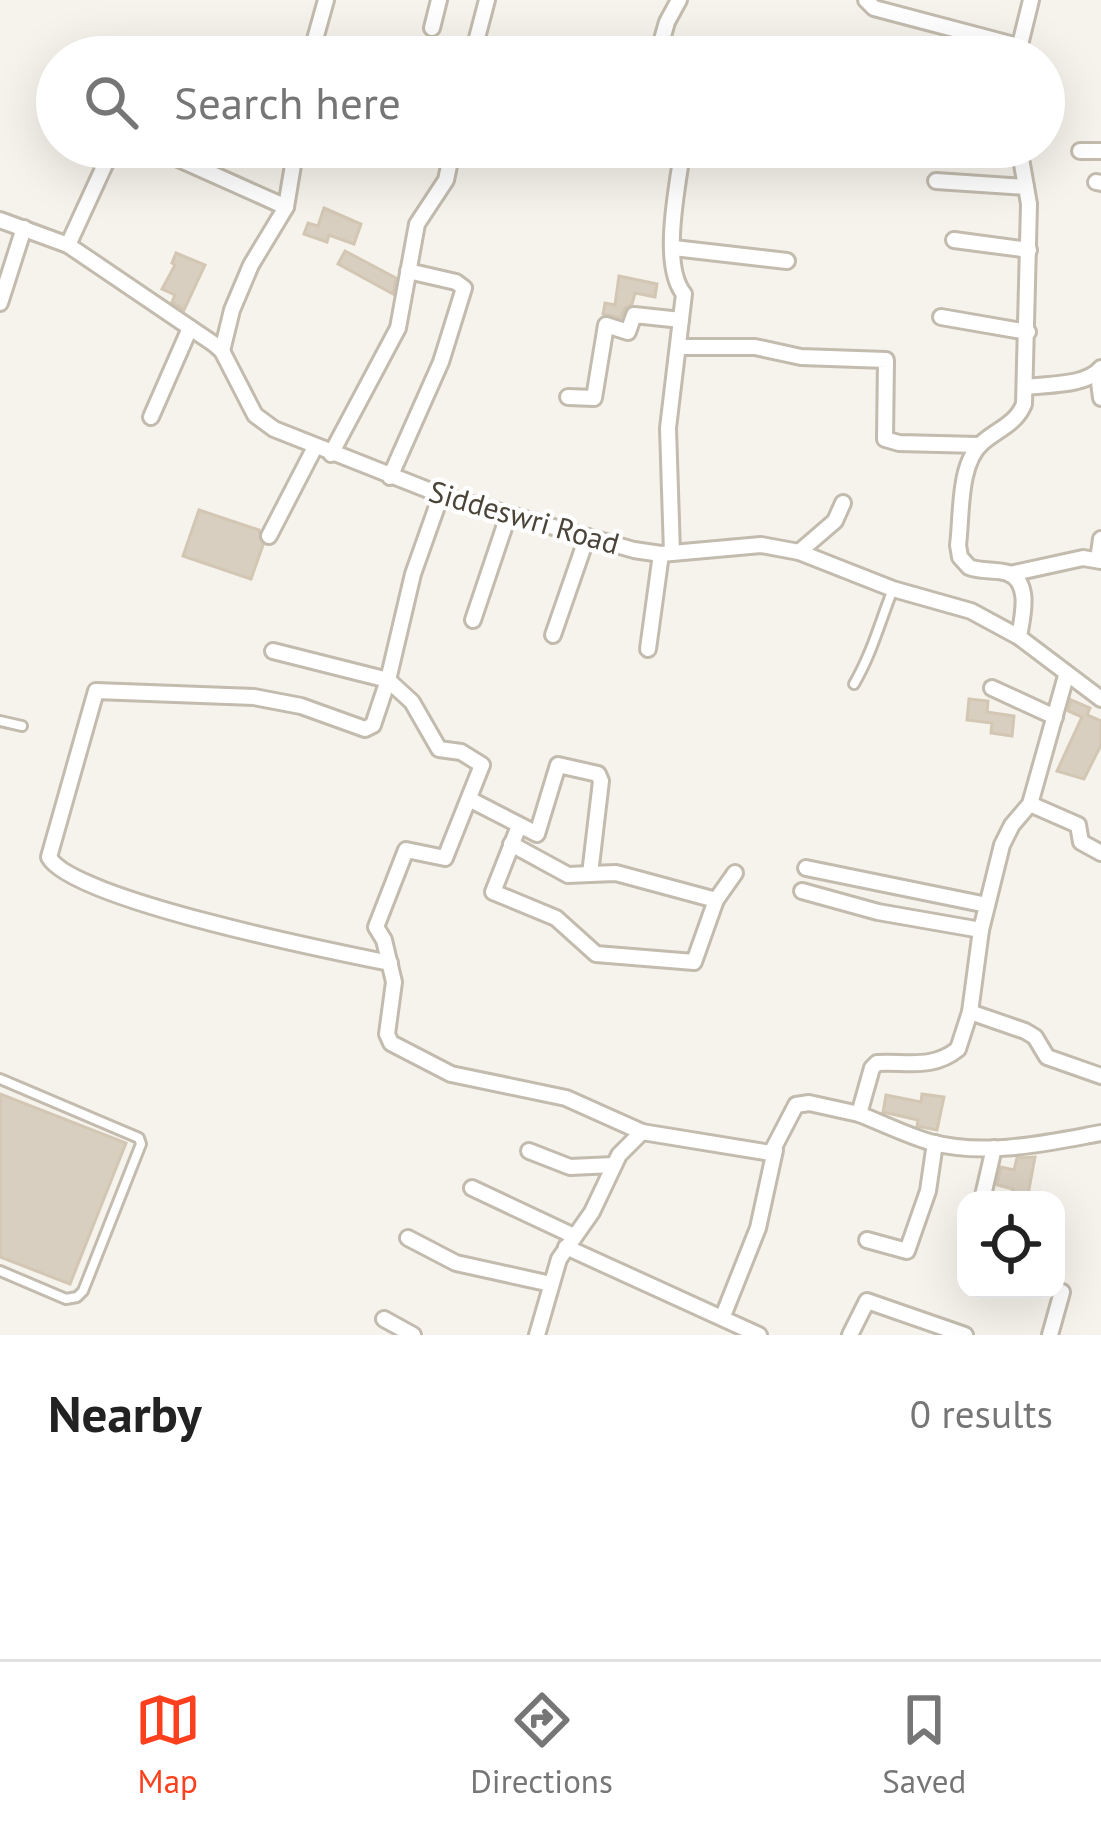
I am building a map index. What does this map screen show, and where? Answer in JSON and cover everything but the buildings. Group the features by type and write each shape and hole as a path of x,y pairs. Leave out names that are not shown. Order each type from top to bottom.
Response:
{"street":[{"path":"316,36 326,0"},
{"path":"432,28 439,0"},
{"path":"478,36 487,0"},
{"path":"662,36 679,0"},
{"path":"866,0 874,8 968,36"},
{"path":"1022,36 1031,0"},
{"path":"1080,151 1101,151"},
{"path":"68,245 103,168"},
{"path":"199,168 286,207"},
{"path":"222,351 232,310 251,265 286,207 292,168"},
{"path":"331,454 398,328 418,220 446,180 449,168"},
{"path":"648,649 667,554 668,428 684,294 674,280 674,213 680,168"},
{"path":"1023,168 1029,250 1026,387 1016,419 979,445 966,473 960,556 977,571 1010,574 1083,558 1100,560 1101,539"},
{"path":"936,181 1026,187"},
{"name":"Siddeswri Road","path":"0,220 68,245 190,328 222,351 259,419 331,454 441,495 587,538 667,554 761,545 799,552 893,589 962,607 1019,637 1101,699"},
{"path":"0,302 25,228"},
{"path":"955,241 1029,250"},
{"path":"674,248 787,261"},
{"path":"390,477 445,352 464,288 408,271"},
{"path":"568,397 594,398 606,326 628,332 634,315 681,320"},
{"path":"941,317 1028,332"},
{"path":"151,417 190,328"},
{"path":"678,347 755,347 806,358 886,360 885,439 979,445"},
{"path":"1026,387 1100,371 1101,398"},
{"path":"269,536 315,447"},
{"path":"390,963 282,942 142,903 58,868 49,857 96,691 254,698 301,706 365,729 373,725 413,574 441,495"},
{"path":"799,552 835,521 842,503"},
{"path":"473,620 508,516"},
{"path":"553,635 587,538"},
{"path":"1010,574 1023,592 1019,637"},
{"path":"273,651 388,680 412,702 439,749 460,752 481,764 482,772 443,860 410,849 404,852 376,927 394,988 387,1034 400,1050 451,1075 566,1098 642,1132 761,1154 775,1150"},
{"path":"859,1114 877,1064 920,1065 950,1055 962,1042 981,930 1006,835 1030,805 1066,676"},
{"path":"992,688 1055,717"},
{"path":"469,799 538,833 558,765 598,774 602,778 590,874"},
{"path":"1030,805 1079,827 1081,842 1101,853"},
{"path":"520,826 493,892 556,918 596,954 694,962 716,900 735,873"},
{"path":"511,844 568,875 616,873 716,900"},
{"path":"806,868 987,905"},
{"path":"802,890 878,912 981,930"},
{"path":"970,1012 1025,1031 1035,1037 1047,1057 1101,1076"},
{"path":"723,1316 758,1228 775,1150 796,1105 803,1102 859,1114 935,1143 994,1148 1101,1133"},
{"path":"536,1335 550,1284 570,1242 592,1212 614,1165 642,1132"},
{"path":"867,1240 909,1249 928,1191 935,1143"},
{"path":"984,1191 994,1148"},
{"path":"529,1151 566,1166 614,1165"},
{"path":"472,1188 759,1335"},
{"path":"408,1238 452,1262 550,1284"},
{"path":"1050,1335 1060,1299"},
{"path":"850,1335 867,1301 965,1335"},
{"path":"384,1319 413,1335"}],"lane":[{"path":"854,684 874,650 874,637 893,589"},
{"path":"0,721 22,726"},
{"path":"0,1078 139,1138 141,1144 77,1297 65,1299 0,1271"}]}
